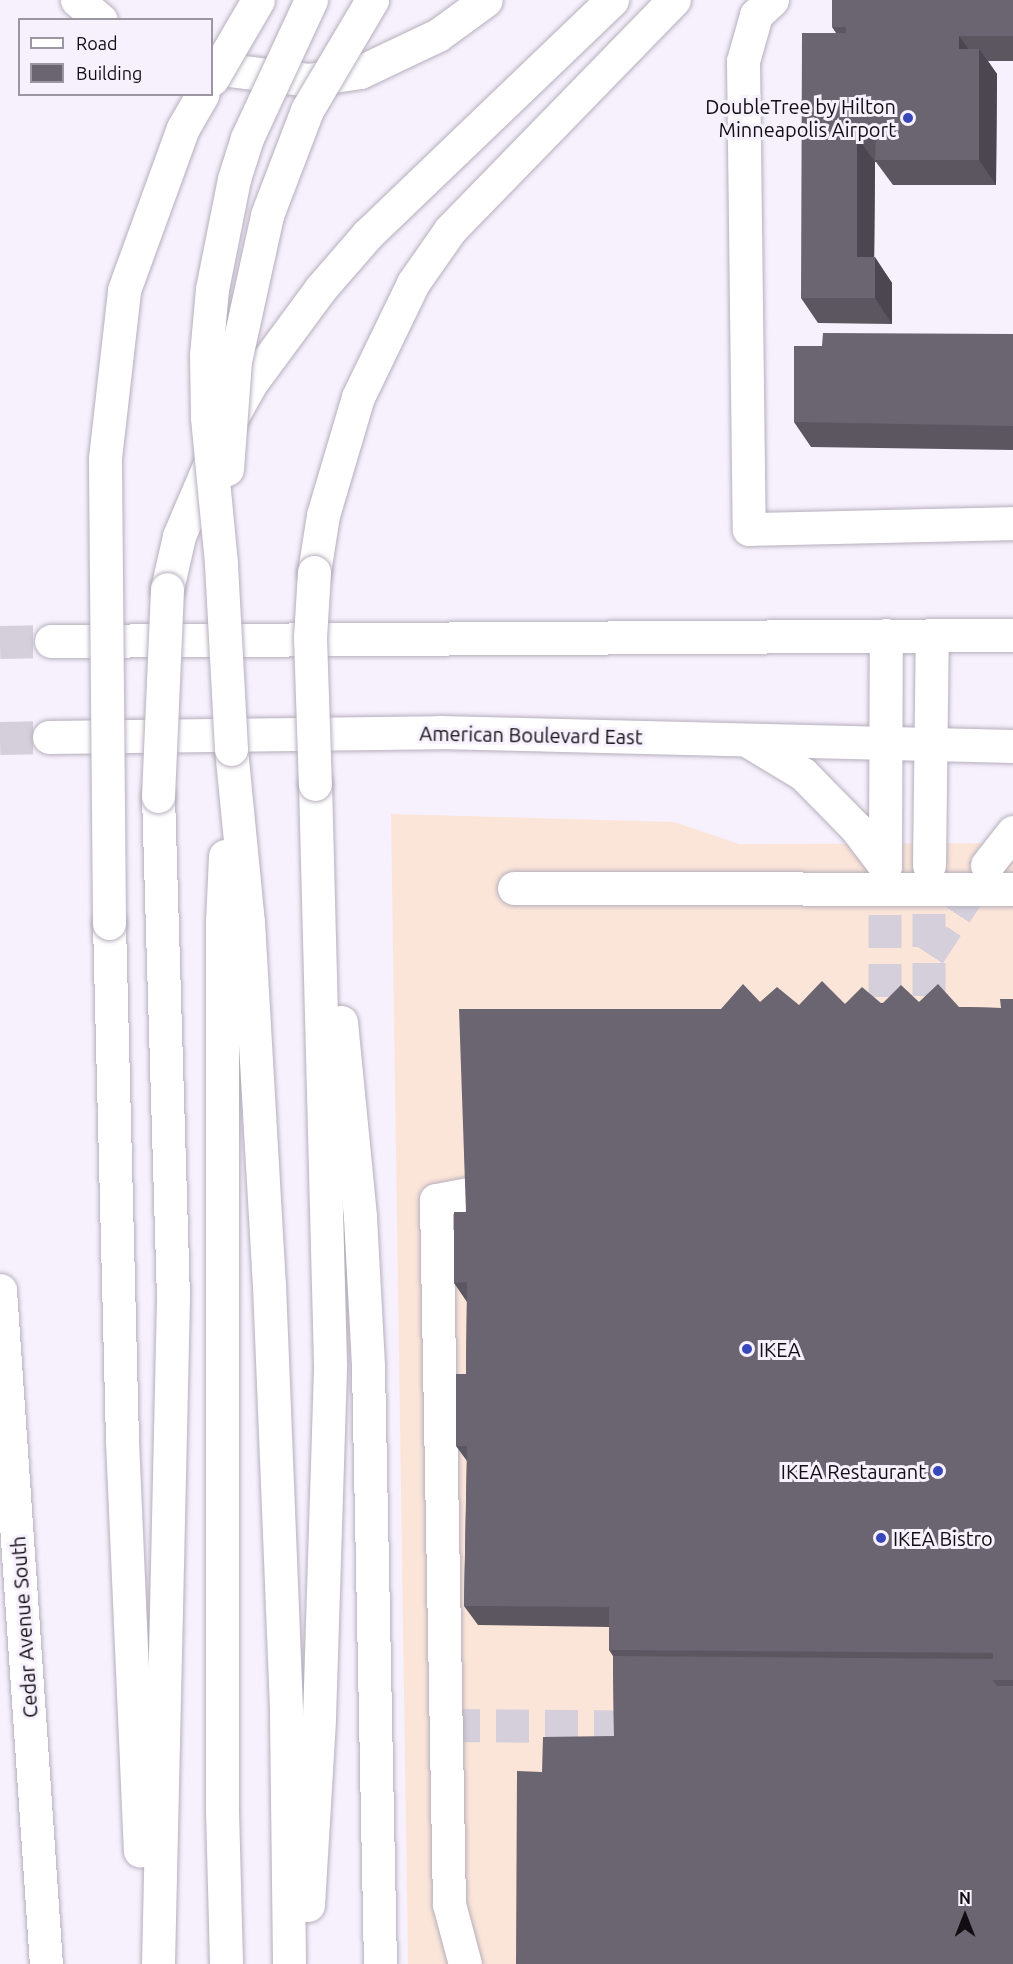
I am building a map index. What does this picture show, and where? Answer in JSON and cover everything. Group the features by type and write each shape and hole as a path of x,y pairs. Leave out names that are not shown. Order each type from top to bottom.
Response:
{"main road":[{"path":"77,0 99,18"},
{"path":"213,77 258,0"},
{"path":"226,1964 222,1810 235,921 231,749 221,563 207,417 206,355 212,289 234,179 247,138 311,0"},
{"path":"221,563 235,361 267,214 307,110 372,0"},
{"path":"213,68 308,80 360,72 438,35 486,0"},
{"path":"158,1964 173,1298 158,796 167,589 179,536 223,433 251,383 321,288 368,234 612,0"},
{"path":"305,1964 319,1718 330,1364 310,637 314,572 323,515 358,398 413,283 450,230 674,0"},
{"path":"772,0 756,15 743,61 749,529 1013,523"},
{"path":"145,1964 122,1441 109,923 108,436 124,290 183,128 202,96"},
{"path":"748,741 803,774 856,828 885,866 886,635"},
{"path":"929,865 928,746 932,635"},
{"path":"51,641 1013,635"},
{"name":"American Boulevard East","path":"49,737 439,732 928,746 1013,746"},
{"path":"316,799 360,1217 368,1367 380,1964"},
{"path":"987,865 1013,832"},
{"path":"514,888 1013,889"},
{"path":"235,921 280,1562 289,1964"},
{"path":"465,1964 449,1905 436,1200 478,1192"},
{"name":"Cedar Avenue South","path":"0,1290 46,1964"}],"shaded area":[{"path":"391,814 674,822 739,844 1013,843 1013,1964 408,1964"}],"building":[{"name":"DoubleTree by Hilton Minneapolis Airport","path":"832,0 1013,0 1013,36 959,36 959,49 979,49 979,160 875,160 876,137 857,137 857,257 875,257 875,298 801,298 802,33 846,33 846,27 832,27"},
{"path":"823,333 1013,334 1013,426 794,422 794,346 822,346"},
{"name":"IKEA","path":"822,981 845,1004 862,987 882,1004 901,985 919,1002 938,984 959,1007 1001,1008 1000,999 1013,999 1013,1680 993,1680 993,1653 609,1650 609,1607 464,1606 467,1446 456,1446 456,1374 466,1374 467,1282 454,1283 454,1212 466,1212 459,1009 721,1009 743,984 760,1002 777,987 799,1005"},
{"path":"613,1656 993,1659 993,1680 997,1686 1013,1686 1013,1964 516,1964 517,1771 542,1772 543,1737 614,1736"}],"tunnel":[{"path":"0,642 51,641"},
{"path":"0,738 49,737"},
{"path":"929,865 929,1037"},
{"path":"885,866 885,1045"},
{"path":"929,954 985,868"},
{"path":"447,1725 659,1727"}],"place":[{"name":"DoubleTree by Hilton Minneapolis Airport","path":"908,118"},
{"name":"IKEA","path":"747,1349"},
{"name":"IKEA Restaurant","path":"938,1471"},
{"name":"IKEA Bistro","path":"881,1538"}]}
